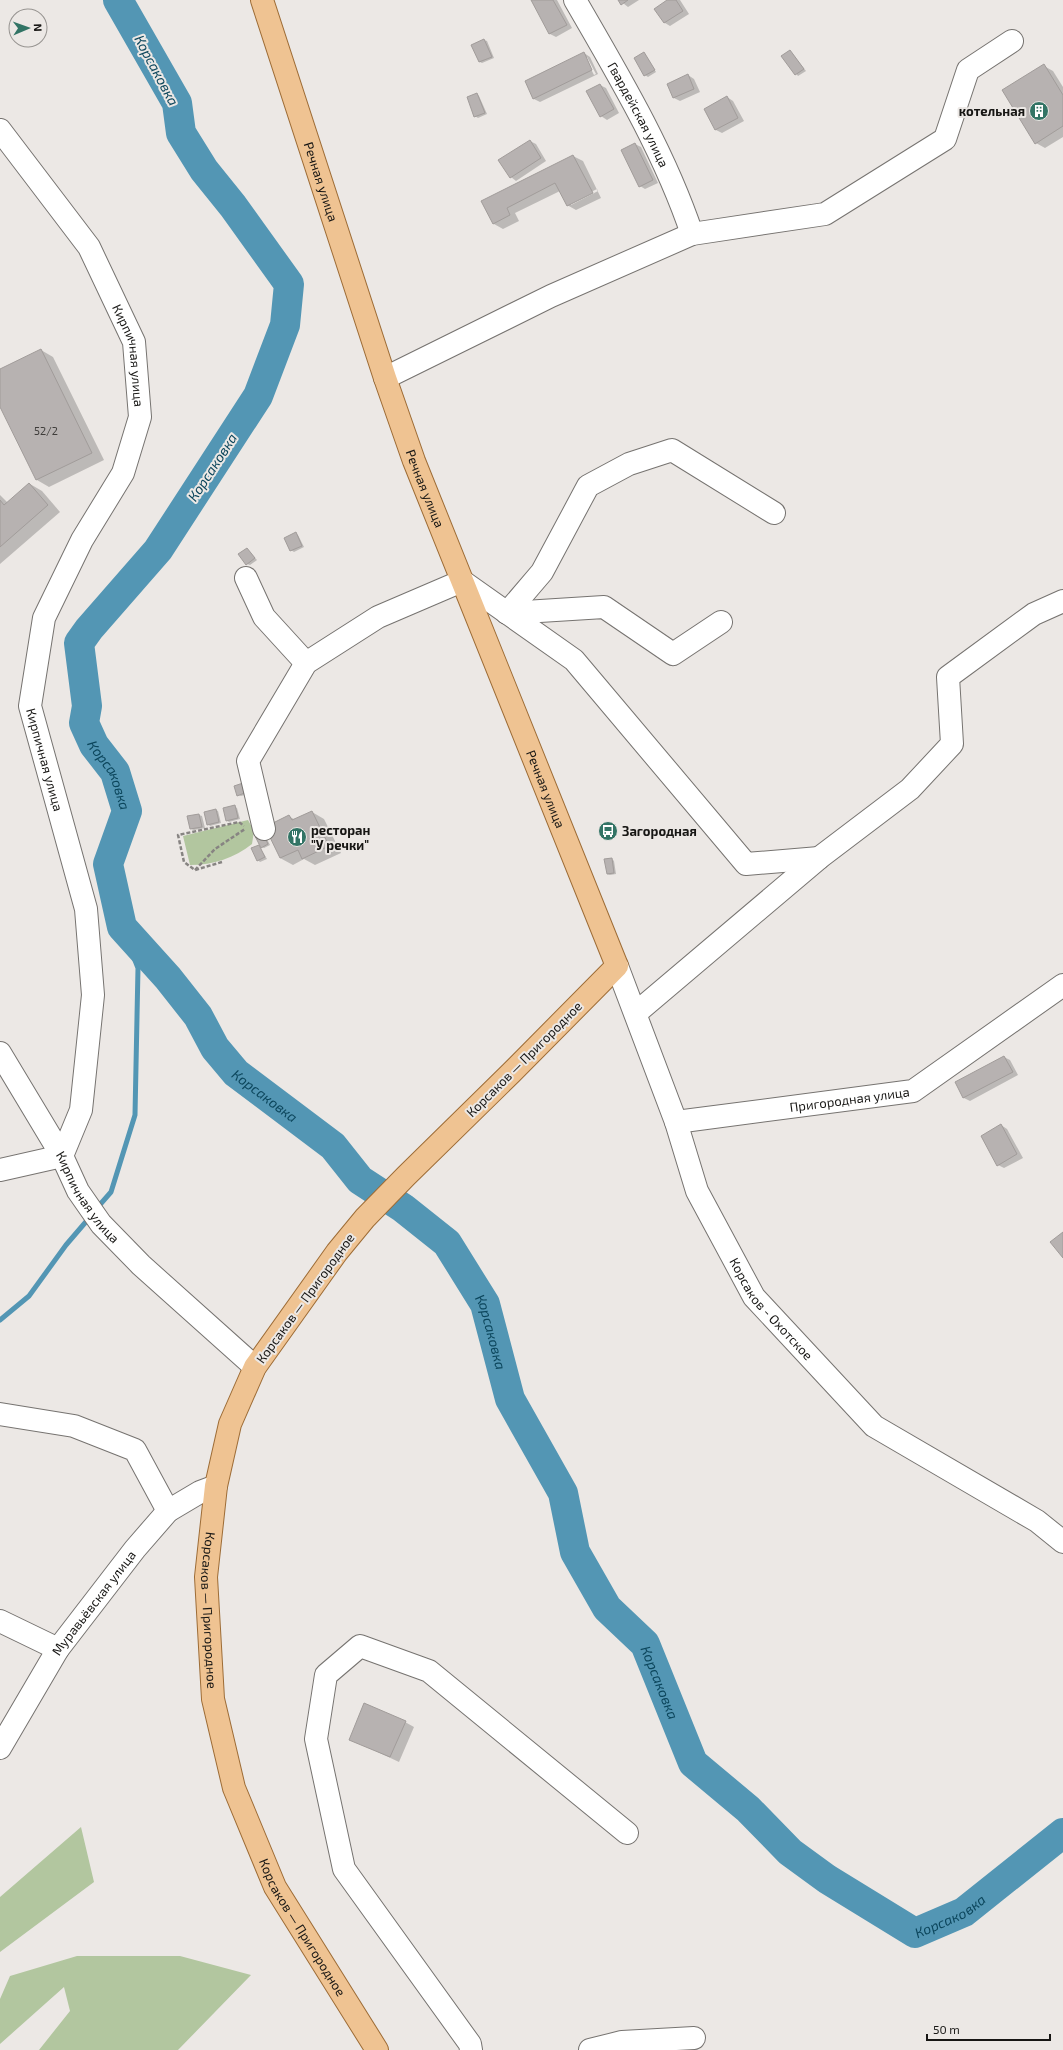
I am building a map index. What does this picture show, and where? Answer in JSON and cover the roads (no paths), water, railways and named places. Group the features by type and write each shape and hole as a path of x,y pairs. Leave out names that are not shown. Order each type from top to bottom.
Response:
{"main road":[{"name":"Речная улица","path":"262,0 385,378 414,461 617,966"},
{"name":"Корсаков — Пригородное","path":"377,2050 275,1887 234,1788 213,1699 206,1577 216,1486 230,1424 255,1367 337,1252 365,1218 406,1176 512,1073 617,966"}],"street":[{"name":"Гвардейская улица","path":"575,0 634,100 681,201 692,234"},
{"path":"385,378 551,296 692,234 825,214 945,139 968,70 1012,41"},
{"name":"Кирпичная улица","path":"0,130 89,247 134,342 140,416 123,473 82,540 44,618 30,706 86,909 93,995 81,1110 62,1156 78,1191 101,1224 141,1265 255,1367"},
{"path":"507,613 542,572 588,486 629,464 672,450 774,513"},
{"path":"246,578 264,617 306,663"},
{"path":"264,829 248,761 306,663 378,617 462,581 574,660 746,864 820,858"},
{"path":"636,1013 820,858 910,789 952,744 948,677 1034,614 1063,601"},
{"path":"507,613 604,607 673,654 721,622"},
{"name":"Корсаков - Охотское","path":"617,966 676,1122 697,1191 754,1296 874,1426 1037,1521 1063,1542"},
{"name":"Пригородная улица","path":"676,1122 913,1091 1063,985"},
{"path":"0,1053 62,1156 0,1170"},
{"path":"0,1414 74,1426 135,1450 168,1511"},
{"name":"Муравьёвская улица","path":"0,1748 58,1649 135,1548 168,1511 200,1492 216,1486"},
{"path":"1037,1521 1063,1520"},
{"path":"0,1621 58,1649"},
{"path":"471,2050 470,2044 344,1869 316,1739 326,1675 360,1646 429,1671 627,1833"},
{"path":"590,2050 622,2042 694,2038"}],"waterway":[{"name":"Корсаковка","path":"118,0 177,103 181,133 204,170 233,206 289,284 285,325 258,396 158,550 89,629 79,643 87,706 84,723 94,745 115,772 127,811 108,864 122,927 168,978 198,1016 215,1048 236,1073 333,1146 360,1180 403,1208 447,1243 485,1304 510,1399 563,1493 575,1552 607,1608 645,1644 693,1763 748,1809 790,1852 827,1879 915,1933 964,1912 1063,1833"},
{"path":"97,1208 111,1192 135,1115 138,968 122,927"},
{"path":"0,1320 29,1296 66,1245 90,1217"}],"place":[{"name":"котельная","path":"1039,111"},
{"name":"Загородная","path":"608,831"},
{"name":"ресторан \"У речки\"","path":"297,837"}]}
